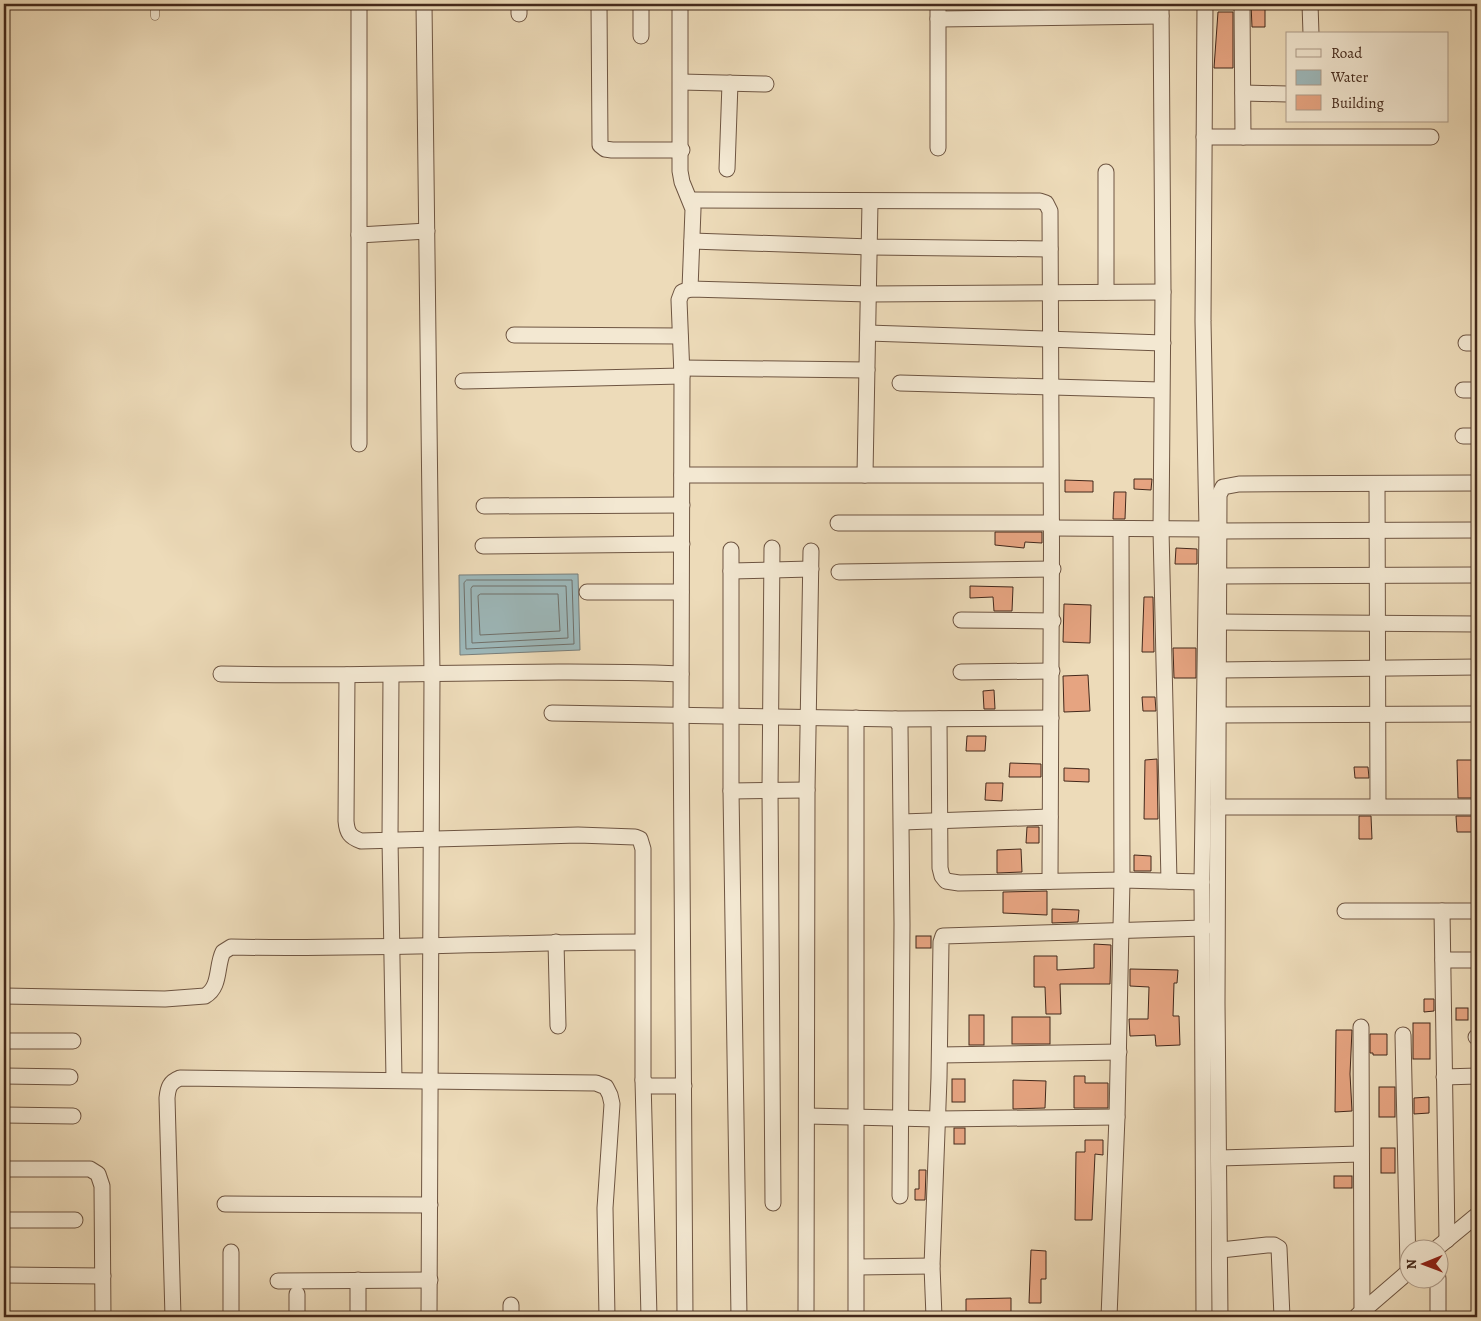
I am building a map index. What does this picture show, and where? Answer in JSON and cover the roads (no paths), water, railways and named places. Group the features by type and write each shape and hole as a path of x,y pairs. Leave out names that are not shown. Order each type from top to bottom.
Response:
{"street":[{"path":"359,4 359,444"},
{"path":"424,4 432,675 432,1080 429,1317"},
{"path":"599,4 600,146 605,150 682,150"},
{"path":"641,4 641,36"},
{"path":"680,4 682,182 693,209 690,288"},
{"path":"938,4 938,148"},
{"path":"1205,4 1203,321 1213,530 1218,576 1220,1317"},
{"path":"1242,4 1243,137"},
{"path":"1310,4 1311,32"},
{"path":"938,19 1161,10 1163,292 1161,530 1169,881"},
{"path":"681,82 766,84"},
{"path":"727,169 730,83"},
{"path":"1243,93 1286,94"},
{"path":"1204,136 1431,137"},
{"path":"1106,172 1106,292"},
{"path":"690,200 1040,201 1046,203 1050,211 1052,387 1050,475 1053,569 1050,881"},
{"path":"865,476 870,202"},
{"path":"359,235 427,231"},
{"path":"692,241 870,247 1050,248"},
{"path":"685,1317 681,714 682,372 679,300 682,292 690,288 869,294 1163,292"},
{"path":"868,333 1163,343"},
{"path":"514,335 680,336"},
{"path":"463,381 682,372 867,370"},
{"path":"900,383 1162,390"},
{"path":"682,475 1050,475"},
{"path":"1204,1317 1204,928 1202,882 1213,530 1219,495 1223,487 1238,484 1477,483"},
{"path":"1377,484 1378,806"},
{"path":"484,506 682,505"},
{"path":"838,524 1052,525 1161,530 1477,530"},
{"path":"1109,1317 1119,1052 1119,931 1122,880 1122,529"},
{"path":"483,546 682,544"},
{"path":"772,548 770,790 773,1203"},
{"path":"731,550 731,792 739,1317"},
{"path":"806,1317 807,790 811,551"},
{"path":"839,572 1053,569"},
{"path":"731,572 811,570"},
{"path":"1218,576 1477,575"},
{"path":"587,592 682,592"},
{"path":"960,620 1052,621"},
{"path":"1218,622 1477,624"},
{"path":"1218,670 1477,667"},
{"path":"221,674 432,675 554,670 681,674"},
{"path":"960,672 1052,671"},
{"path":"391,675 390,840 394,1080"},
{"path":"347,676 347,830 352,838 360,841 578,835 635,837 640,839 643,849 643,1080 649,1317"},
{"path":"552,713 895,719 1052,718"},
{"path":"1218,715 1477,714"},
{"path":"856,718 856,1317"},
{"path":"895,719 900,726 901,736 902,822 900,1196"},
{"path":"939,719 940,868 942,876 946,881 959,883 1122,880 1202,882"},
{"path":"731,792 807,790"},
{"path":"1218,806 1477,806"},
{"path":"902,822 1050,817"},
{"path":"1345,911 1477,911"},
{"path":"1440,1238 1444,1077 1442,911"},
{"path":"934,1317 932,1266 940,1055 940,942 943,936 1204,928"},
{"path":"4,996 199,998 211,993 216,985 221,957 226,948 231,947 391,948 556,942 642,942"},
{"path":"556,942 558,1026"},
{"path":"1443,960 1477,960"},
{"path":"1361,1027 1363,1314"},
{"path":"1403,1035 1407,1238"},
{"path":"4,1041 73,1042"},
{"path":"940,1055 1119,1052"},
{"path":"4,1076 70,1077"},
{"path":"1444,1077 1477,1076"},
{"path":"173,1317 167,1098 168,1088 172,1081 180,1078 596,1083 606,1087 612,1104 605,1208 607,1317"},
{"path":"643,1080 647,1085 652,1086 684,1086"},
{"path":"4,1115 73,1116"},
{"path":"807,1116 938,1119 1117,1117"},
{"path":"1219,1158 1361,1154"},
{"path":"4,1169 90,1169 98,1174 102,1186 103,1317"},
{"path":"226,1204 430,1205"},
{"path":"1448,1239 1477,1215"},
{"path":"4,1220 75,1220"},
{"path":"1220,1250 1267,1245 1274,1245 1279,1248 1282,1317"},
{"path":"231,1252 231,1317"},
{"path":"857,1267 932,1266"},
{"path":"4,1274 103,1276"},
{"path":"358,1280 358,1317"},
{"path":"278,1281 430,1280"},
{"path":"1363,1314 1398,1281"},
{"path":"1438,1288 1438,1317"},
{"path":"297,1294 297,1317"}],"lane":[{"path":"155,4 155,16"}],"water":[{"path":"578,574 580,650 460,655 459,575"}]}
